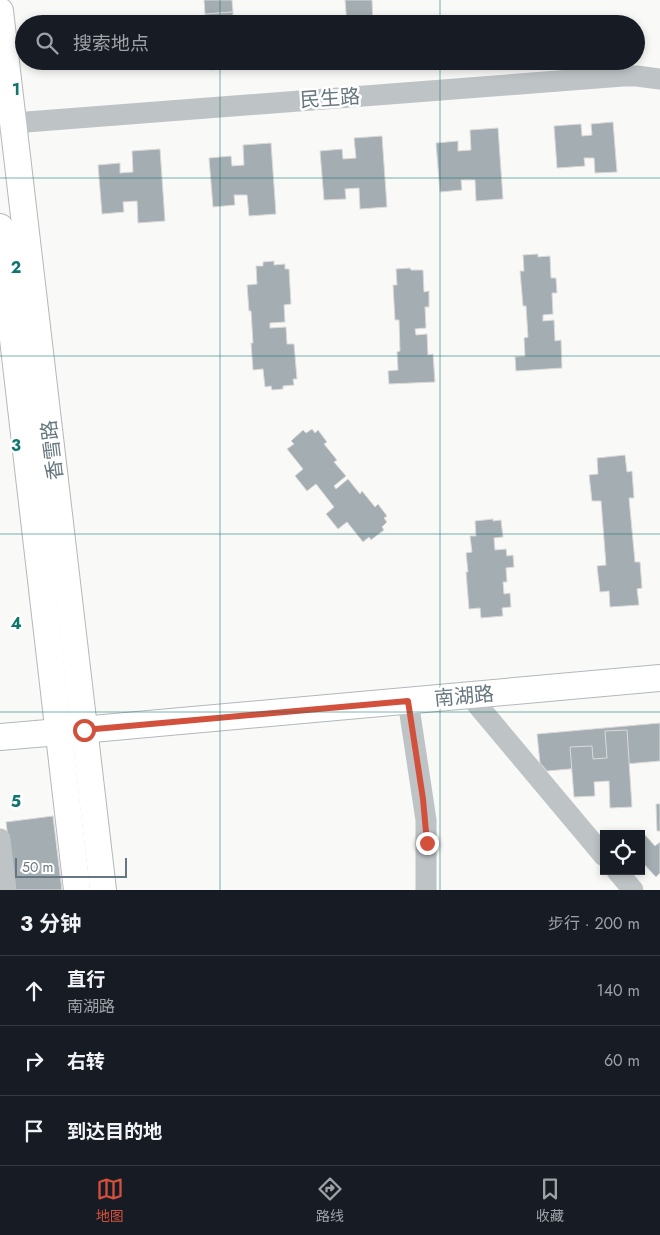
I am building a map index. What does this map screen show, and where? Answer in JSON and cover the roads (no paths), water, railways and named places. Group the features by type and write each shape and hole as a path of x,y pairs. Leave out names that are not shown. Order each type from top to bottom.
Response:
{"main road":[{"name":"香雪路","path":"0,10 7,123 72,731 77,890"},
{"name":"香雪路","path":"0,227 8,362 72,731 103,890"},
{"name":"南湖路","path":"0,737 660,678"}],"street":[{"name":"民生路","path":"7,123 623,76 660,79"},
{"path":"469,695 600,851"},
{"path":"408,701 426,820 426,890"},
{"path":"0,840 6,890"},
{"path":"620,875 633,890"}]}
